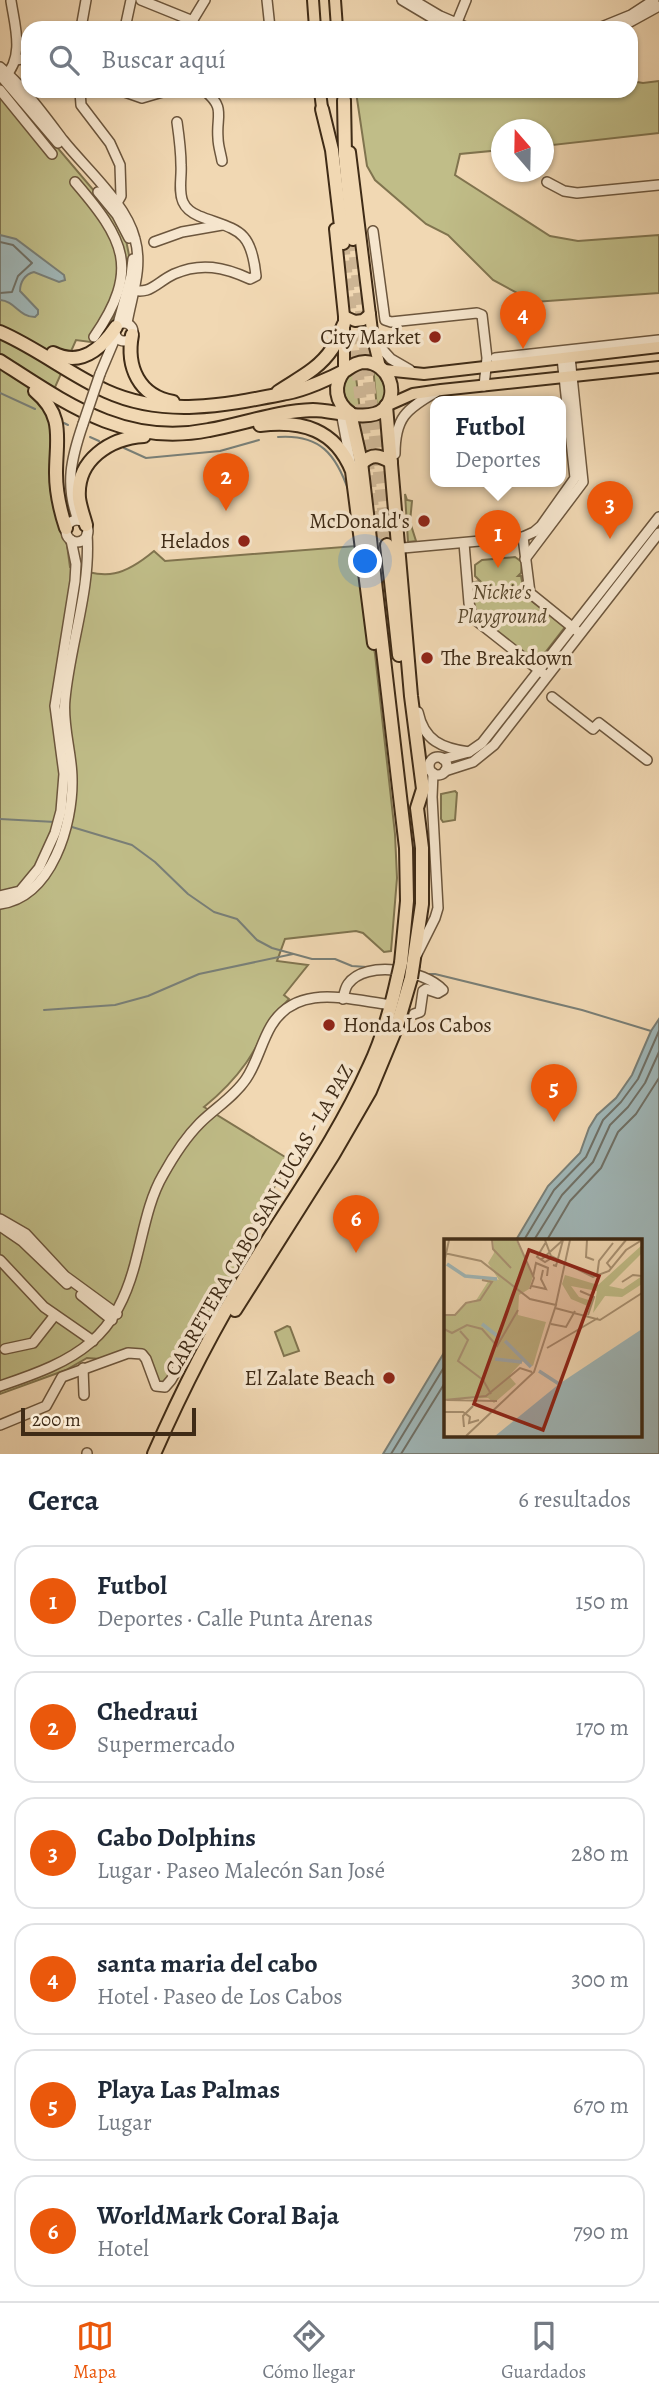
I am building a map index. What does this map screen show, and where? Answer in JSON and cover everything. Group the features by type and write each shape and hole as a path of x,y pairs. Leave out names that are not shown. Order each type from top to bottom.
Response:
{"highway":[{"path":"322,109 348,241 344,98"},
{"path":"271,396 315,368 331,350 344,320"},
{"path":"0,329 70,359 96,350 123,331 130,350 132,369 150,394 171,402 222,404"},
{"path":"0,329 105,391 131,401 172,408 222,404 306,388 362,362 382,369 391,387 386,406 411,696 423,789 417,808"},
{"path":"0,361 95,419 143,432 166,434"},
{"path":"0,367 36,391 54,414 58,436 58,495 76,528"},
{"path":"344,370 339,379 337,394 345,413 357,468 371,626 388,698 408,885 410,961"},
{"path":"76,528 81,481 90,461 104,447 117,441 133,437 197,432 298,411 370,416 386,406"},
{"path":"225,427 269,424 307,427 327,436 357,468"},
{"path":"357,468 375,455 391,462"},
{"path":"401,805 403,766 382,545 417,808"},
{"path":"411,696 412,654"},
{"name":"CARRETERA CABO SAN LUCAS - LA PAZ","path":"154,1454 197,1361 352,1101 374,1056 410,961 422,904 422,848 417,808"},
{"name":"CARRETERA CABO SAN LUCAS - LA PAZ","path":"163,1454 217,1339 327,1166 370,1091 397,1026 404,977"},
{"path":"149,1454 173,1410"}],"main road":[{"path":"313,0 314,21"},
{"path":"335,0 336,21"},
{"path":"321,98 344,320 344,370"},
{"path":"344,98 373,339 382,369 418,374 659,347"},
{"path":"344,320 363,320 370,314"},
{"path":"386,406 414,394 441,390 659,367"}],"street":[{"path":"82,21 86,0"},
{"path":"126,21 131,0"},
{"path":"141,0 183,21"},
{"path":"193,21 205,0"},
{"path":"267,0 269,21"},
{"path":"402,0 442,21"},
{"path":"413,0 444,21"},
{"path":"456,21 466,0"},
{"path":"612,21 654,0"},
{"path":"3,77 16,60 11,1"},
{"path":"632,21 659,6"},
{"path":"16,60 21,59"},
{"path":"0,67 3,77 21,97"},
{"path":"0,90 52,154"},
{"path":"22,98 115,207 129,239 136,266 123,331 100,374 73,458 69,485 76,528 88,567 76,607"},
{"path":"79,98 83,109 110,143 118,158 122,188 115,207"},
{"path":"212,98 219,110 218,137 222,161"},
{"path":"131,290 147,291 171,275 192,268 217,267 250,279 255,277 252,254 243,234 195,214 182,201 177,121"},
{"path":"75,182 98,208 113,231 122,264 113,301 94,337"},
{"path":"547,182 564,191 577,193 659,185"},
{"path":"154,242 182,232 224,224"},
{"path":"373,230 385,320 391,322 479,313 484,322 487,358 484,386"},
{"path":"237,273 247,265 252,254"},
{"path":"122,264 136,266"},
{"path":"373,339 391,359 418,374"},
{"path":"495,358 659,340"},
{"path":"525,559 574,481 576,442 566,357"},
{"path":"441,390 406,413 397,429 395,477 421,723 433,740 446,748 469,752"},
{"path":"433,774 440,775 473,762 486,753 543,673 641,548 659,517"},
{"path":"403,548 523,537 551,520"},
{"path":"0,904 33,888 47,870 62,836 69,811 72,771 65,699 76,607 76,528"},
{"path":"641,548 659,533"},
{"path":"523,537 528,585 532,596 576,630"},
{"path":"464,543 469,603 473,618 543,673"},
{"path":"410,961 438,908 431,761 469,752 491,732 543,673"},
{"path":"552,696 593,729 599,723 647,760"},
{"path":"443,759 447,764 445,771"},
{"path":"0,896 14,897"},
{"path":"343,999 346,985 370,970 391,970 424,976 435,981 443,990 438,993 426,989 423,991 422,1007 420,1012 414,1014"},
{"path":"0,1386 59,1364 76,1354 114,1317 129,1283 155,1192 177,1151 198,1125 230,1097 247,1077 265,1037 283,1010 298,1000 308,998 392,1005"},
{"path":"0,1219 26,1234 65,1276 114,1317"},
{"path":"0,1226 38,1250"},
{"path":"0,1260 44,1307 93,1340"},
{"path":"0,1425 43,1409 62,1377 136,1352 146,1359 156,1387 165,1387 197,1335 225,1312"},
{"path":"5,1349 33,1343 55,1315"},
{"path":"83,1368 85,1395"}],"green space":[{"path":"0,80 107,206 125,235 130,260 130,278 109,329 98,343 76,340 47,405 51,419 59,524 67,545 70,567 95,573 115,573 133,566 154,551 165,561 356,546 375,654 395,834 397,878 391,951 384,952 363,933 356,931 285,939 277,961 308,965 284,995 289,999 270,1022 246,1063 227,1086 204,1107 290,1160 250,1229 239,1275 213,1316 197,1326 177,1367 165,1384 158,1383 144,1351 133,1349 101,1359 87,1358 66,1370 0,1394"},
{"path":"659,81 659,133 554,145 554,119 491,119 491,151 460,154 455,175 550,236 578,241 659,235 659,293 534,302 493,280 448,235 426,224 375,180 367,166 357,98 638,98 638,82"},
{"path":"373,366 377,368 389,391 377,409"},
{"path":"355,368 360,411 348,402 344,391 346,379"},
{"path":"405,494 407,500 412,501 410,522 416,541 408,542"},
{"name":"Nickie's Playground","path":"515,557 522,562 518,576 521,576 525,596 565,627 537,663 473,613 470,583 480,581 475,576 475,565 482,560"},
{"path":"455,791 455,820 443,822 441,794"},
{"path":"290,1327 299,1351 284,1356 275,1332"}],"water":[{"path":"0,235 16,239 64,275 65,280 59,282 34,272 24,279 20,291 38,310 35,317 0,300"},
{"path":"659,1019 659,1454 383,1454 444,1353 444,1436 642,1436 642,1239 517,1239 548,1186 580,1153 597,1115 616,1098 632,1075"}],"waterway":[{"path":"0,393 35,409"},
{"path":"64,423 68,425"},
{"path":"90,437 99,441"},
{"path":"278,437 305,439 324,449 338,467 349,492"},
{"path":"124,448 146,458 220,451 259,440"},
{"path":"0,819 55,822"},
{"path":"72,827 132,845 155,862 188,894 214,912 237,919 257,940 272,948 312,959 335,959 352,966 367,967"},
{"path":"44,1010 115,1005 148,996 199,974 293,954"},
{"path":"425,974 435,974 582,1010 651,1031"}],"tunnel":[{"path":"353,239 387,545"},
{"path":"343,243 377,544"}],"place":[{"name":"City Market","path":"435,337"},
{"name":"santa maria del cabo","path":"523,349"},
{"name":"Chedraui","path":"226,511"},
{"name":"McDonald's","path":"424,521"},
{"name":"Cabo Dolphins","path":"610,539"},
{"name":"Helados","path":"244,541"},
{"name":"Futbol","path":"498,568"},
{"name":"The Breakdown","path":"427,658"},
{"name":"Honda Los Cabos","path":"329,1025"},
{"name":"Playa Las Palmas","path":"554,1122"},
{"name":"WorldMark Coral Baja","path":"356,1253"},
{"name":"El Zalate Beach","path":"389,1378"}]}
